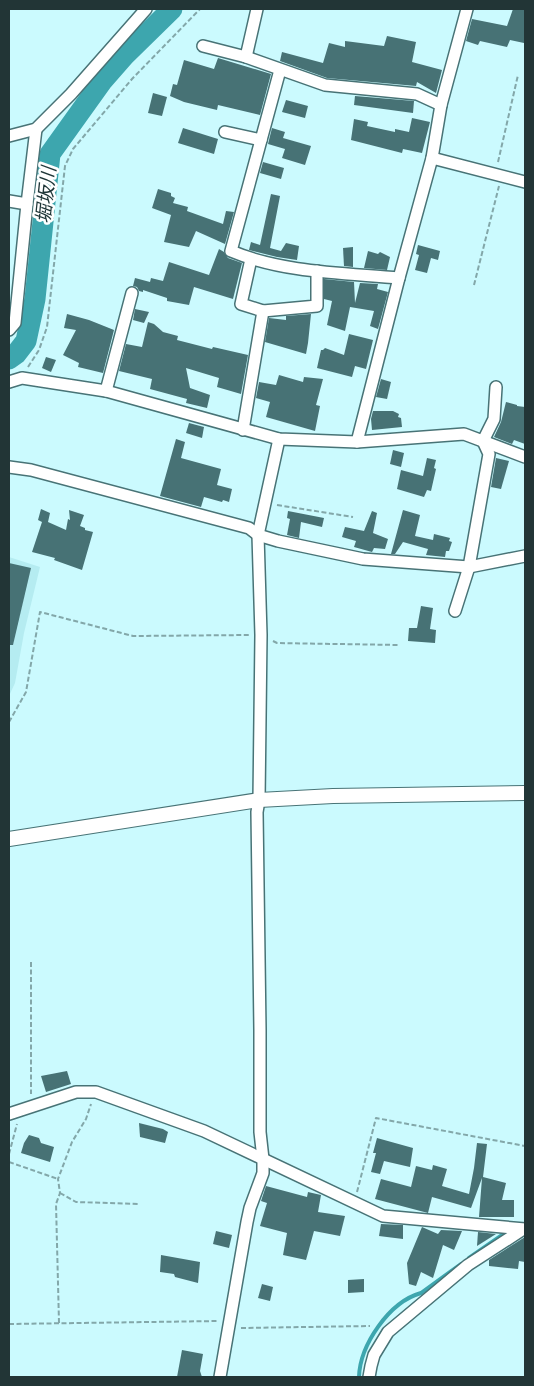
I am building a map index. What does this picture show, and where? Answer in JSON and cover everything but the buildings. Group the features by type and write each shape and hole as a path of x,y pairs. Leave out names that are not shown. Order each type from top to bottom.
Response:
{"street":[{"path":"9,136 36,129 71,94 146,9"},
{"path":"246,57 257,9"},
{"path":"357,442 432,158 441,105 467,9"},
{"path":"203,46 246,57 325,84 417,94 441,105"},
{"path":"280,70 231,251 251,259 317,271 399,278"},
{"path":"9,330 15,323 26,204 36,129"},
{"path":"224,132 261,140"},
{"path":"432,158 525,182"},
{"path":"9,201 26,204"},
{"path":"251,259 241,304 263,310 317,306 317,271"},
{"path":"106,391 132,294"},
{"path":"243,430 263,310"},
{"path":"9,382 22,378 106,391 279,439 357,442 464,434 525,457"},
{"path":"482,441 494,419 496,387"},
{"path":"220,1377 247,1222 263,1173 264,1159 260,1132 257,822 259,800 261,635 258,534 279,439"},
{"path":"455,611 469,567 489,454 482,441"},
{"path":"9,467 31,470 249,528 258,534 278,541 363,559 469,567 525,556"},
{"path":"9,839 259,800 333,796 525,793"},
{"path":"9,1114 76,1092 96,1092 204,1131 383,1216 518,1229"},
{"path":"369,1377 374,1355 388,1332 468,1265 518,1229"}],"path":[{"path":"22,378 38,350 47,327 65,166 73,148 132,79 200,9"},
{"path":"474,286 518,75"},
{"path":"265,503 352,517"},
{"path":"9,722 26,692 40,612 133,636 261,635 277,643 398,645"},
{"path":"9,1154 26,1108 31,962"},
{"path":"59,1323 56,1204 60,1193 58,1179 72,1142 86,1119 96,1092"},
{"path":"355,1202 376,1118 525,1146"},
{"path":"9,1162 58,1179"},
{"path":"60,1193 76,1202 138,1204"},
{"path":"9,1324 370,1326"}],"shaded area":[{"path":"9,557 40,567 24,633 15,683 9,696"}],"waterway":[{"name":"堀坂川","path":"9,359 16,354 26,341 35,299 50,154 103,80 124,56 172,9"},
{"path":"469,1258 508,1231"},
{"path":"359,1377 365,1352 378,1326 398,1305 421,1293 461,1264"}]}
